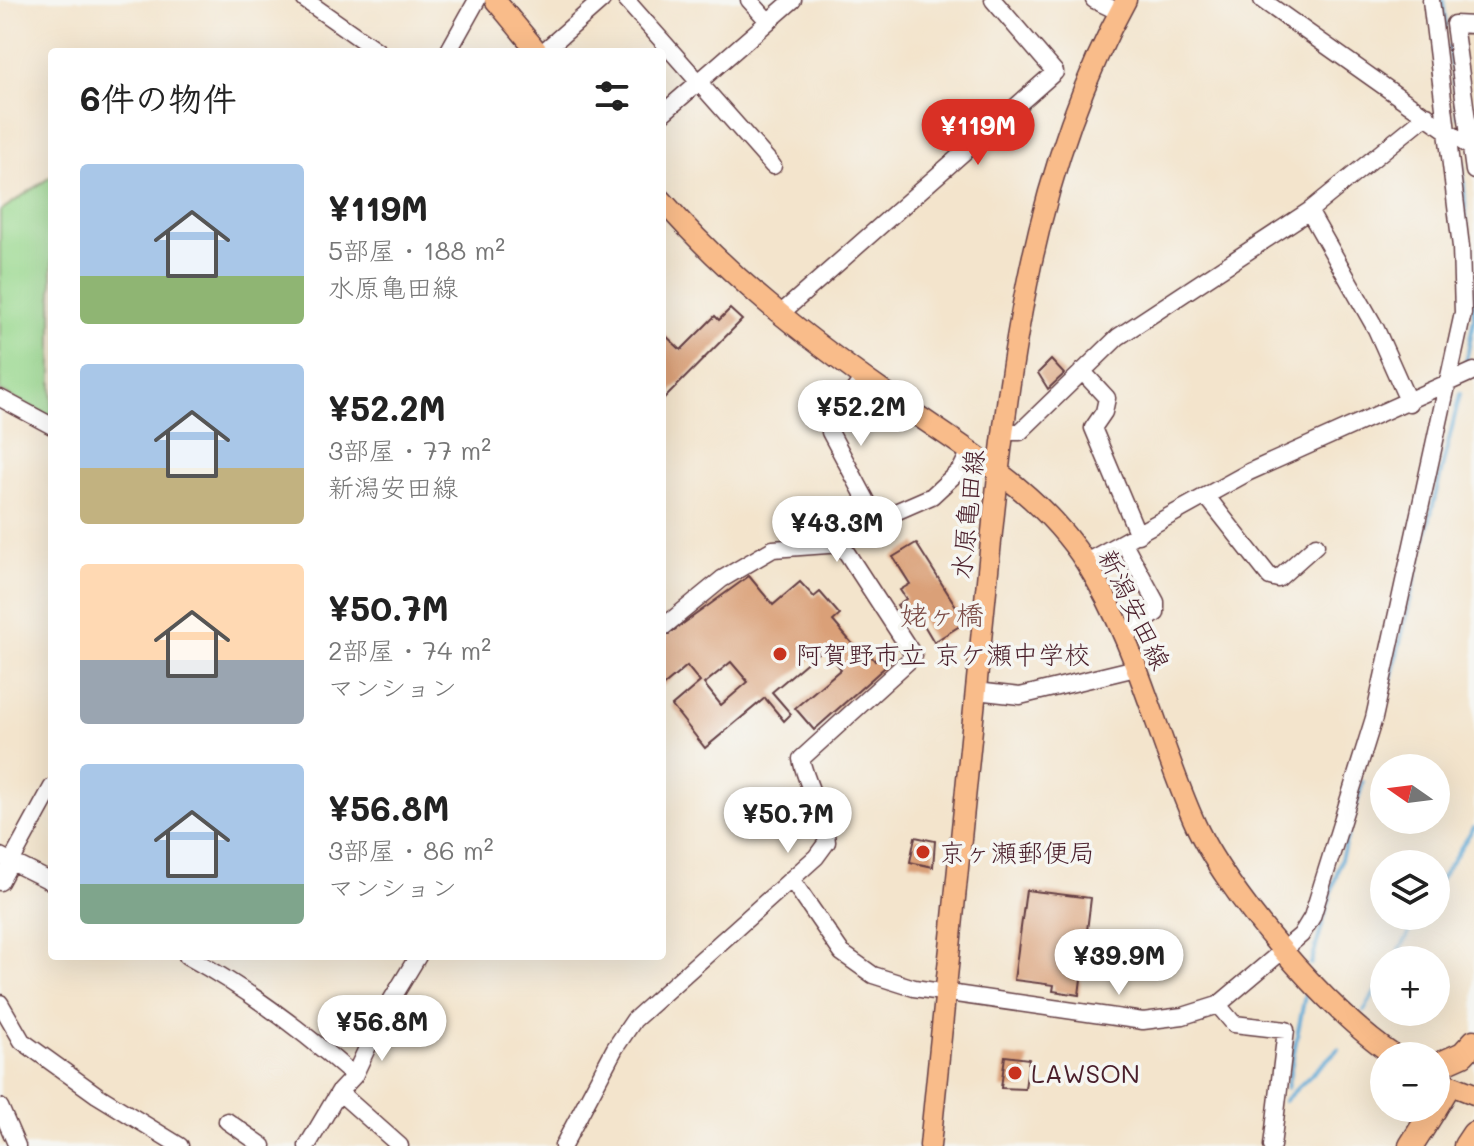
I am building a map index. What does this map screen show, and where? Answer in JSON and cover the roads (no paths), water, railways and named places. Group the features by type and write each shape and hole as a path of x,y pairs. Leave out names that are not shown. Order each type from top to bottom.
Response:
{"highway":[{"path":"1450,1072 1474,1042"},
{"path":"1411,1146 1422,1122"}],"main road":[{"path":"495,0 537,48"},
{"name":"水原亀田線","path":"930,1146 1002,432 1024,305 1057,163 1083,88 1123,6"},
{"name":"新潟安田線","path":"666,205 694,237 779,315 969,453 1025,489 1086,562 1136,668 1193,821 1239,898 1283,949 1378,1042"},
{"path":"1450,1091 1474,1094"}],"street":[{"path":"305,0 373,48"},
{"path":"450,48 477,0"},
{"path":"546,48 602,0"},
{"path":"626,0 773,166"},
{"path":"749,0 768,21"},
{"path":"666,110 793,0"},
{"path":"1094,0 1123,6"},
{"path":"1262,0 1473,149"},
{"path":"791,879 831,940 857,966 892,983 1143,1021 1183,1016 1218,1005 1301,935 1312,917 1374,718 1463,313 1461,247 1431,0"},
{"path":"779,315 1055,72 996,2"},
{"path":"1474,25 1454,24 1474,171"},
{"path":"1002,432 1020,432 1118,337 1309,211 1427,115"},
{"path":"1309,211 1376,329 1409,403"},
{"path":"1082,371 1107,398 1104,412 1093,428 1156,602 1156,613 1123,637"},
{"path":"1086,562 1249,472 1409,403 1474,371"},
{"path":"863,378 832,420 830,432 877,520"},
{"path":"0,398 48,424"},
{"path":"666,625 722,579 773,549 841,544 877,520 932,496 961,469 969,453"},
{"path":"1207,497 1270,577 1278,579 1316,545"},
{"path":"563,1146 615,1048 634,1020 791,879 827,842 825,823 807,787 801,759 914,656 841,544"},
{"path":"976,691 1020,696 1136,668"},
{"path":"0,882 6,858 48,793"},
{"path":"6,858 48,880"},
{"path":"194,960 283,1015 354,1076"},
{"path":"307,1146 339,1092 354,1076 383,1014 416,960"},
{"path":"0,1003 22,1041 97,1095 180,1146"},
{"path":"1218,1005 1234,1024 1286,1030 1272,1146"},
{"path":"339,1092 400,1146"},
{"path":"0,1107 17,1146"},
{"path":"227,1121 263,1146"}],"waterway":[{"path":"1443,0 1446,27"},
{"path":"1449,47 1458,116"},
{"path":"1462,161 1468,242"},
{"path":"1469,251 1474,316"},
{"path":"1465,367 1474,319"},
{"path":"1383,712 1460,394"},
{"path":"1311,964 1363,782"},
{"path":"1450,864 1474,827"},
{"path":"1402,946 1411,930"},
{"path":"1287,1088 1306,990"},
{"path":"1364,1011 1370,1001"},
{"path":"1284,1101 1338,1049"}],"place":[{"name":"阿賀野市立 京ケ瀬中学校","path":"780,654"},
{"name":"京ヶ瀬郵便局","path":"923,852"},
{"name":"LAWSON","path":"1015,1073"}],"district":[{"name":"姥ヶ橋","path":"942,614"}]}
